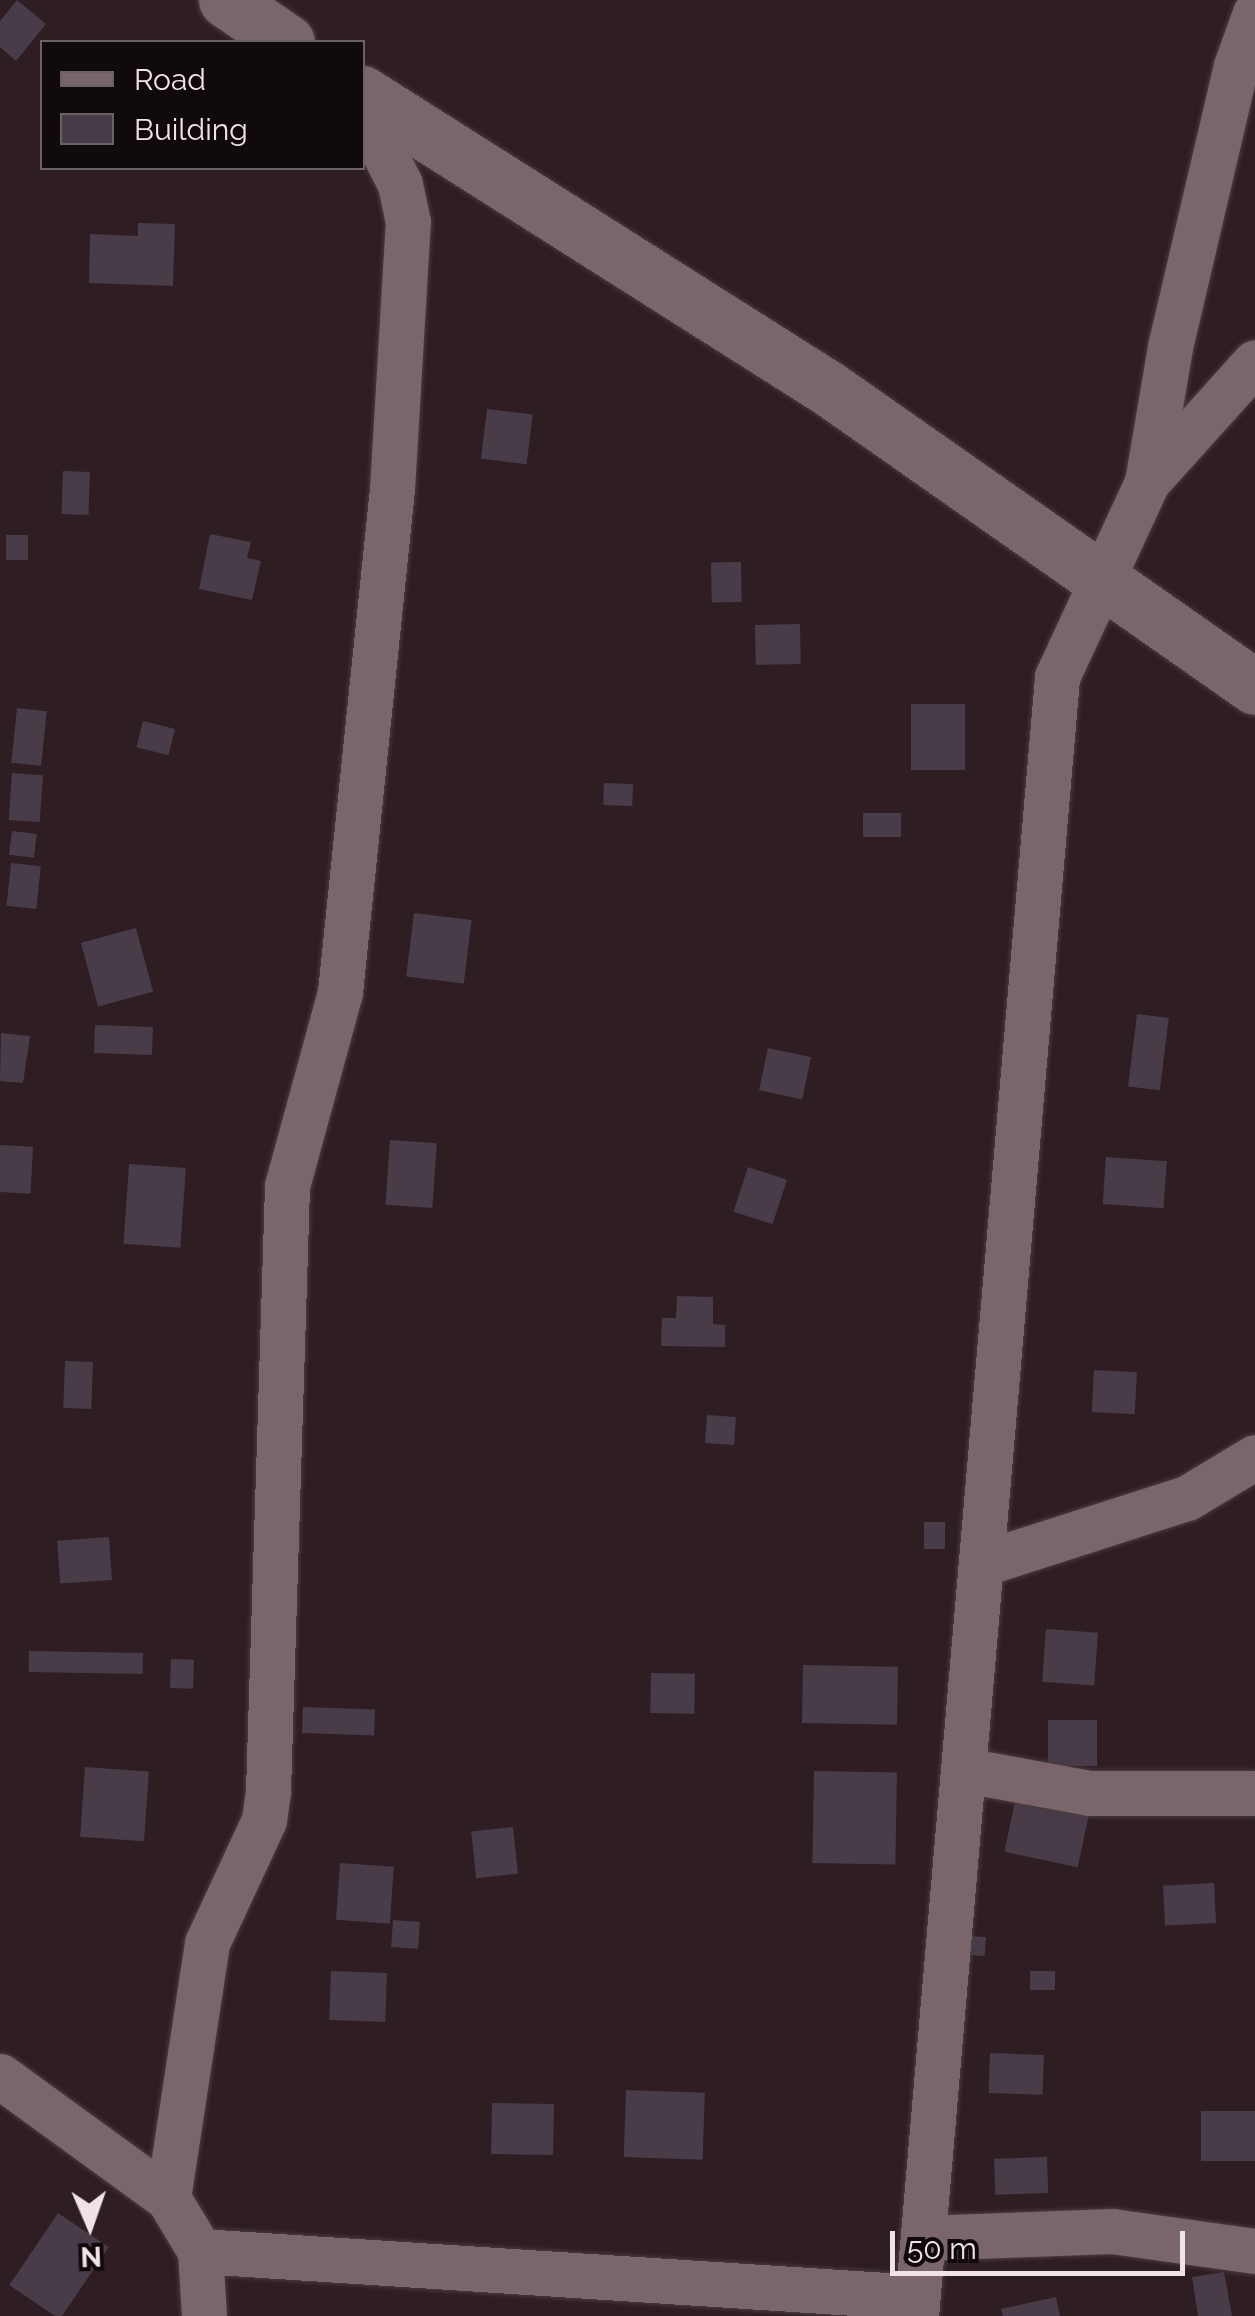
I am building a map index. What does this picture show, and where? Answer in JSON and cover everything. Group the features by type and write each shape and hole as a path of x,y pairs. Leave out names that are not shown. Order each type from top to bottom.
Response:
{"street":[{"path":"226,0 284,40"},
{"path":"200,2250 917,2307 984,1563 1056,689 1147,482 1170,346 1236,66 1255,13"},
{"path":"365,96 828,388 1255,687"},
{"path":"168,2198 206,1943 264,1820 268,1792 288,1186 340,992 390,508 408,222 400,184 365,116"},
{"path":"1147,482 1255,362"},
{"path":"984,1563 1188,1498 1255,1458"},
{"path":"965,1770 1088,1793 1255,1793"},
{"path":"0,2076 168,2198 200,2250 204,2316"},
{"path":"923,2238 1112,2231 1255,2250"}],"building":[{"path":"17,0 46,24 16,61 0,47 0,21"},
{"path":"138,223 175,224 173,286 89,283 90,234 138,236"},
{"path":"487,409 533,415 527,464 481,459"},
{"path":"63,471 90,472 88,515 61,514"},
{"path":"210,534 251,542 247,558 261,561 252,600 199,589"},
{"path":"6,535 28,535 28,560 6,560"},
{"path":"741,562 742,602 712,603 711,563"},
{"path":"800,624 801,664 756,665 755,625"},
{"path":"911,704 965,704 965,770 911,770"},
{"path":"17,708 47,711 41,766 11,763"},
{"path":"143,721 175,729 168,755 136,747"},
{"path":"12,773 43,775 40,822 9,820"},
{"path":"604,783 633,784 632,806 603,805"},
{"path":"863,813 901,813 901,837 863,837"},
{"path":"12,831 37,834 34,858 9,855"},
{"path":"11,863 41,866 36,909 7,906"},
{"path":"414,913 472,920 464,984 406,977"},
{"path":"136,928 153,992 98,1007 81,943"},
{"path":"1137,1014 1169,1018 1160,1090 1128,1086"},
{"path":"95,1025 153,1027 152,1055 94,1053"},
{"path":"1,1033 30,1036 23,1083 0,1081"},
{"path":"768,1048 811,1057 802,1099 759,1090"},
{"path":"390,1140 437,1143 432,1208 385,1205"},
{"path":"0,1145 33,1147 30,1194 0,1192"},
{"path":"1106,1157 1167,1161 1164,1208 1103,1204"},
{"path":"129,1164 186,1168 180,1248 123,1244"},
{"path":"748,1167 787,1180 772,1224 733,1212"},
{"path":"677,1296 713,1297 713,1324 725,1325 725,1347 661,1346 662,1318 676,1318"},
{"path":"65,1361 93,1362 91,1409 63,1408"},
{"path":"1094,1370 1137,1372 1135,1414 1092,1412"},
{"path":"707,1415 736,1417 734,1445 705,1443"},
{"path":"924,1522 945,1522 945,1549 924,1549"},
{"path":"109,1537 112,1580 60,1584 57,1541"},
{"path":"1046,1629 1098,1633 1094,1685 1042,1682"},
{"path":"29,1651 143,1653 143,1674 29,1672"},
{"path":"171,1659 194,1660 193,1689 170,1688"},
{"path":"803,1665 898,1667 897,1725 802,1723"},
{"path":"651,1673 695,1674 694,1714 650,1713"},
{"path":"303,1707 375,1710 374,1735 302,1733"},
{"path":"1048,1720 1097,1720 1097,1766 1048,1766"},
{"path":"85,1767 149,1771 144,1841 80,1837"},
{"path":"814,1771 897,1772 895,1864 812,1863"},
{"path":"1016,1797 1089,1813 1078,1867 1004,1852"},
{"path":"513,1827 518,1874 476,1878 471,1831"},
{"path":"340,1863 394,1867 390,1924 336,1920"},
{"path":"1214,1883 1216,1923 1165,1926 1163,1886"},
{"path":"393,1920 420,1922 418,1949 391,1947"},
{"path":"970,1936 986,1937 985,1956 969,1955"},
{"path":"331,1971 387,1973 385,2022 329,2020"},
{"path":"1030,1971 1055,1971 1055,1990 1030,1990"},
{"path":"990,2053 1044,2055 1043,2095 989,2093"},
{"path":"626,2090 705,2093 703,2160 624,2157"},
{"path":"492,2103 554,2104 553,2155 491,2154"},
{"path":"1201,2111 1255,2111 1255,2161 1201,2161"},
{"path":"1047,2157 1048,2193 995,2195 994,2159"},
{"path":"58,2213 109,2247 62,2316 55,2316 9,2285"},
{"path":"1224,2272 1232,2316 1198,2316 1192,2277"},
{"path":"1056,2297 1060,2316 1003,2316 1001,2309"}]}
